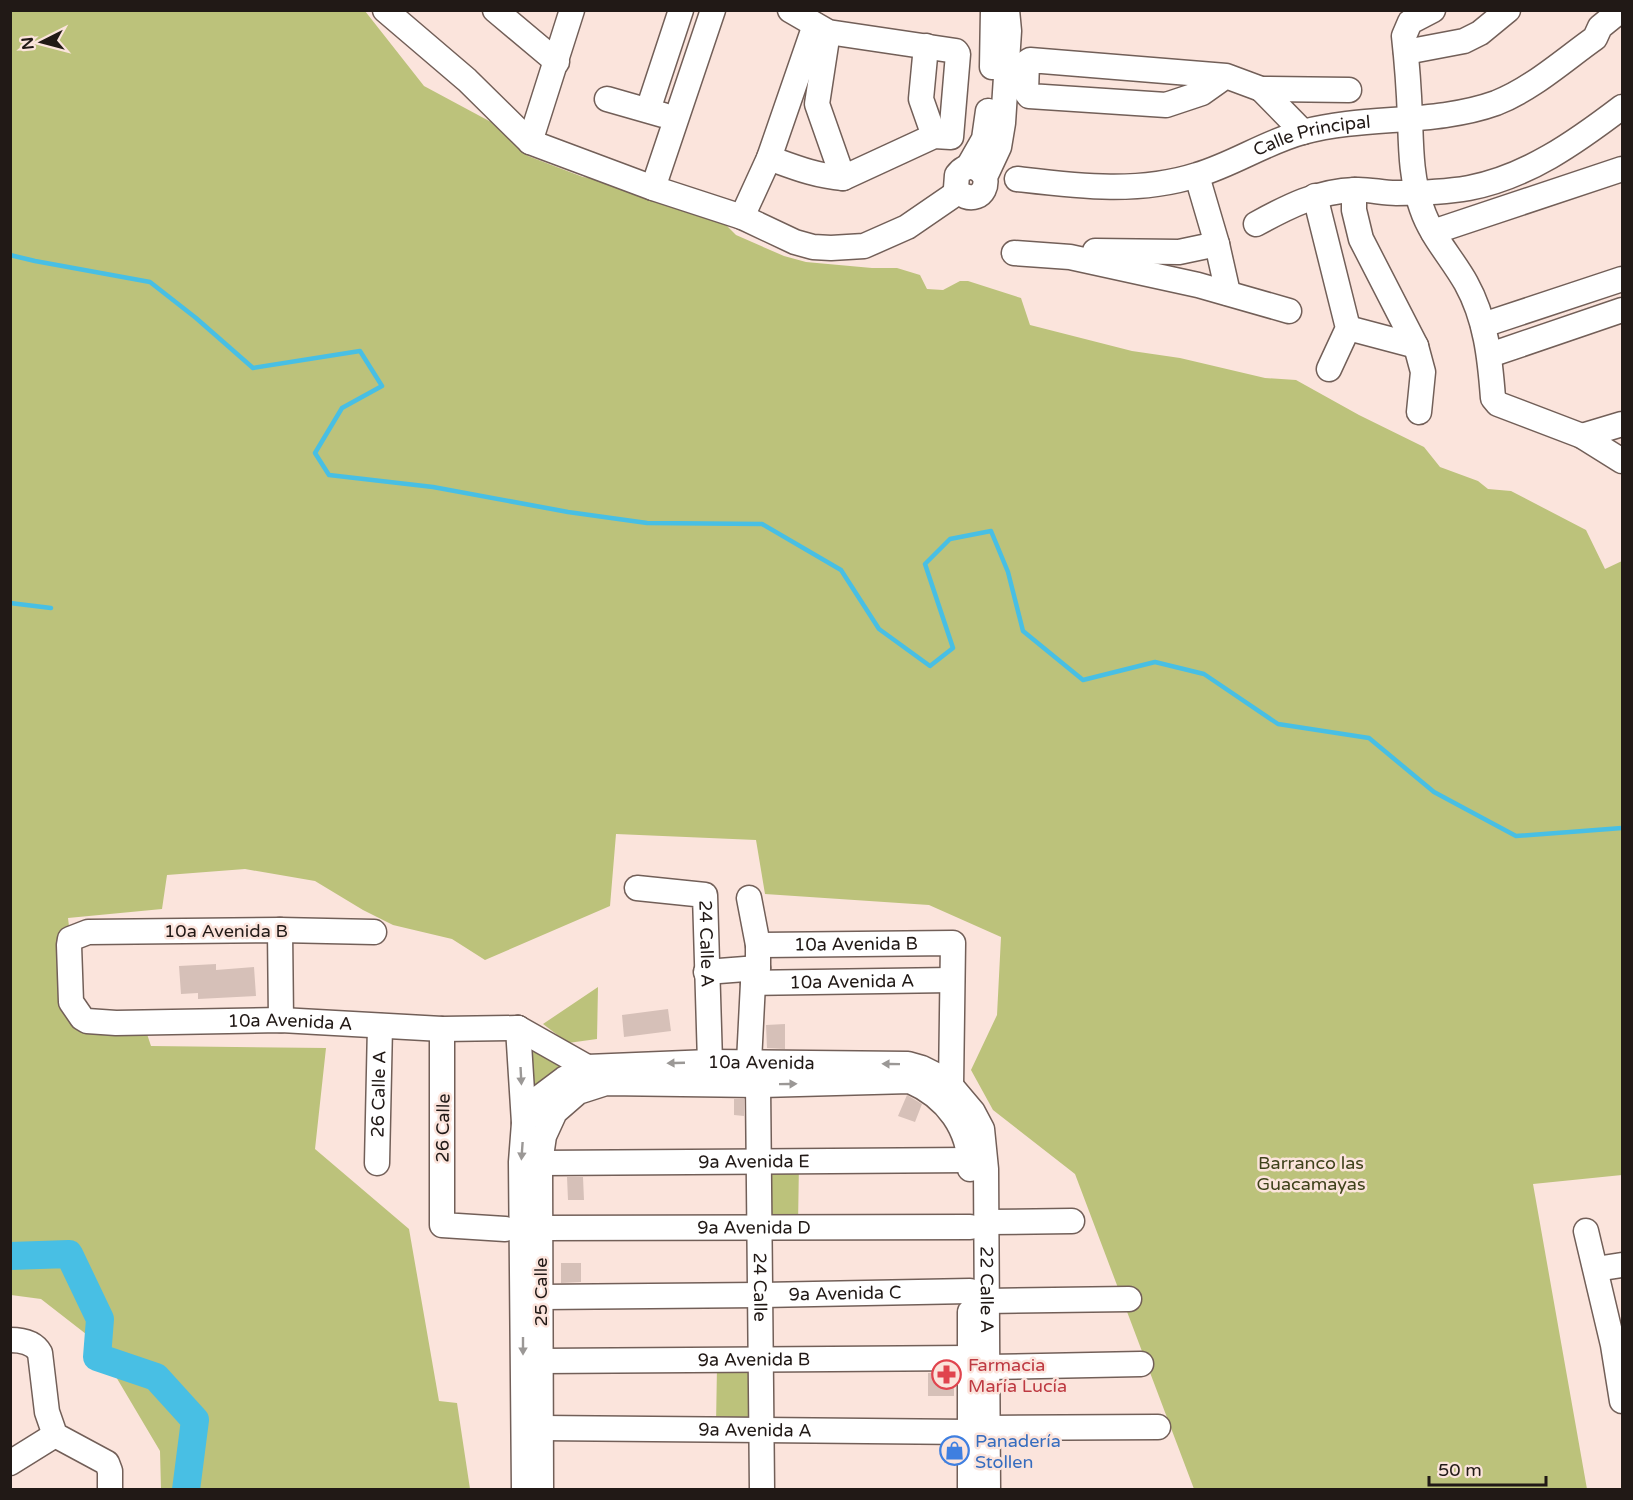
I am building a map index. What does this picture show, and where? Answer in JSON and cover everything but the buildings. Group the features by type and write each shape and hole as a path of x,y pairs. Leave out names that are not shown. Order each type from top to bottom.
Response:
{"street":[{"path":"385,10 467,80 530,142 653,188 742,217 795,242 813,247 831,248 864,246 907,227 958,192 968,198 978,196 985,188 977,172 984,139 992,68 993,10"},
{"path":"530,142 572,10"},
{"path":"648,110 681,10"},
{"path":"653,188 712,10"},
{"path":"769,158 808,172 843,178 934,136 951,137 958,54 956,51 821,29 790,10"},
{"path":"977,172 999,147 1003,123 1009,31 1007,10"},
{"path":"1433,10 1410,22 1404,36 1411,157 1422,210 1433,232 1467,284 1483,325 1490,355 1494,398 1497,403 1582,436 1623,461"},
{"path":"1406,52 1464,41 1480,33 1508,10"},
{"name":"Calle Principal","path":"1017,179 1120,188 1197,176 1277,140 1330,126 1461,113 1497,102 1528,86 1595,38 1600,27 1621,10"},
{"path":"505,13 557,62"},
{"name":"Calle Principal","path":"1595,38 1608,39 1623,27"},
{"path":"742,217 769,158 821,29"},
{"path":"821,29 817,107 843,178"},
{"path":"926,46 921,99 934,136"},
{"path":"1226,76 1202,93 1166,105 1029,96 1026,92 1027,62 1029,60 1226,76 1261,89 1349,90"},
{"path":"1261,89 1303,132"},
{"path":"607,99 676,118"},
{"path":"1256,224 1315,196 1354,190 1396,193 1468,188 1526,170 1552,156 1623,107"},
{"path":"1433,232 1623,169"},
{"path":"1197,176 1217,244 1228,293"},
{"path":"1354,190 1354,210 1361,239 1416,346 1423,372 1419,412"},
{"path":"1315,196 1348,328 1329,369"},
{"path":"1070,257 1087,252 1179,252 1217,244"},
{"path":"1014,253 1070,257 1228,293 1289,311"},
{"path":"1483,325 1613,281 1619,311 1490,355"},
{"path":"1348,328 1416,346"},
{"path":"1582,436 1623,424"},
{"name":"24 Calle A","path":"637,888 704,894 710,1062"},
{"path":"749,897 756,965 749,1062"},
{"path":"280,930 281,1020"},
{"name":"10a Avenida B","path":"71,1002 69,945 70,939 78,934 88,932 280,930 374,932"},
{"name":"10a Avenida B","path":"756,965 953,943"},
{"name":"22 Calle A","path":"953,943 956,1100 986,1169 978,1225"},
{"name":"10a Avenida A","path":"706,972 756,965 952,980"},
{"name":"10a Avenida A","path":"71,1002 82,1018 87,1021 116,1023 281,1020 442,1029 518,1028"},
{"name":"26 Calle A","path":"377,1163 380,1026"},
{"path":"518,1028 587,1067"},
{"name":"25 Calle","path":"518,1028 524,1123 521,1162 531,1253 541,1297 541,1490"},
{"name":"26 Calle","path":"442,1029 443,1226 504,1229"},
{"name":"10a Avenida","path":"561,1093 587,1067 710,1062 908,1064 938,1076 956,1100"},
{"name":"10a Avenida","path":"561,1093 578,1092 606,1083 758,1085 910,1081 924,1087 940,1099 956,1100"},
{"name":"24 Calle","path":"758,1085 762,1490"},
{"name":"25 Calle","path":"524,1123 540,1097 561,1093 544,1136 540,1163 540,1228 531,1253 524,1490"},
{"name":"22 Calle A","path":"973,1143 978,1225 979,1430 988,1490"},
{"name":"9a Avenida E","path":"540,1163 758,1162 973,1143"},
{"name":"9a Avenida D","path":"540,1228 759,1229 1072,1221"},
{"path":"1586,1231 1618,1344 1623,1401"},
{"path":"1596,1269 1623,1265"},
{"name":"9a Avenida C","path":"541,1297 760,1295 1129,1299"},
{"path":"10,1340 25,1341 38,1349 47,1412 55,1436 107,1463 110,1471 110,1490"},
{"name":"9a Avenida B","path":"540,1361 1141,1364"},
{"name":"9a Avenida A","path":"541,1428 761,1431 1158,1427"},
{"name":"22 Calle A","path":"970,1490 979,1430"},
{"path":"10,1464 55,1436"}],"green space":[{"name":"Barranco las Guacamayas","path":"11,11 365,11 424,86 491,122 528,156 583,177 617,182 705,204 736,235 784,256 806,262 897,268 920,275 927,289 943,290 960,281 968,281 1021,298 1030,325 1132,351 1180,358 1265,378 1296,380 1424,447 1440,467 1478,481 1488,489 1511,491 1586,530 1605,569 1622,561 1622,1175 1533,1184 1587,1489 1194,1489 1075,1174 993,1110 971,1070 997,1015 1001,937 929,905 765,894 756,840 616,834 610,906 485,960 452,939 393,925 315,881 245,869 167,875 162,909 68,918 80,1017 140,1013 151,1046 326,1048 315,1149 409,1229 439,1401 457,1403 470,1489 161,1489 160,1451 109,1365 86,1334 41,1299 11,1295"},
{"path":"598,987 597,1039 568,1043 543,1024"},
{"path":"524,1037 575,1068 528,1104"},
{"path":"799,1162 798,1225 758,1226 756,1167"},
{"path":"753,1365 753,1425 716,1425 717,1366"}],"waterway":[{"path":"10,255 150,282 196,318 253,368 360,351 382,386 342,408 315,453 329,475 433,487 568,512 647,523 762,524 841,570 879,629 930,666 953,648 925,564 950,539 991,531 1008,572 1023,631 1083,680 1155,662 1204,674 1278,724 1369,738 1434,792 1516,836 1622,828"},
{"path":"10,603 51,608"},
{"path":"10,1256 69,1254 100,1319 97,1357 156,1377 195,1420 186,1490"}],"place":[{"name":"Farmacia María Lucía","path":"947,1375"},
{"name":"Panadería Stollen","path":"954,1451"}]}
